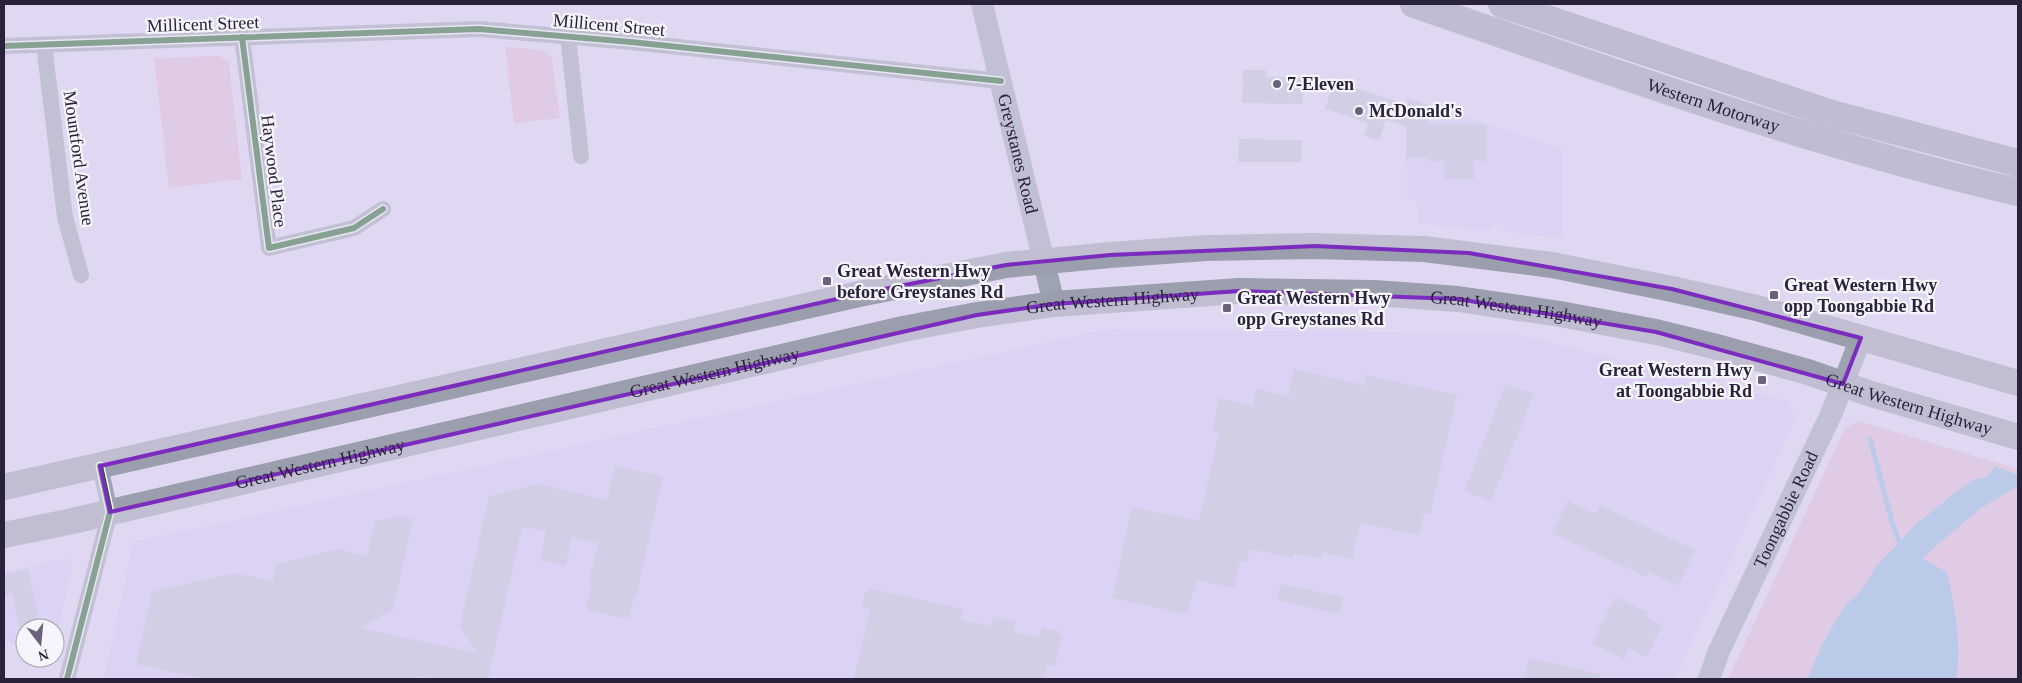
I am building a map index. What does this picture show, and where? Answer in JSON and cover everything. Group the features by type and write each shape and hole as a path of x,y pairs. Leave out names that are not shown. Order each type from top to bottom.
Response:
{"highway":[{"name":"Western Motorway","path":"1414,4 1826,141 2018,192"},
{"name":"Western Motorway","path":"1502,4 1832,114 2018,163"},
{"path":"4,487 859,294 960,273 1044,261 1206,248 1315,246 1424,248 1552,265 1672,288 1757,308 2018,383"},
{"name":"Great Western Highway","path":"4,535 903,329 978,314 1054,304 1239,291 1374,293 1458,299 1514,306 1656,332 1798,370 1868,393 2018,437"}],"main road":[{"name":"Greystanes Road","path":"982,4 1054,304"},
{"name":"Toongabbie Road","path":"1709,679 1719,651 1832,412 1861,338"}],"street":[{"name":"Millicent Street","path":"4,46 479,29 568,36 1001,81"},
{"path":"568,36 581,156"},
{"name":"Haywood Place","path":"242,37 269,248 354,228 383,209"},
{"name":"Mountford Avenue","path":"44,45 65,217 81,275"},
{"path":"67,679 110,512 100,466"}],"highlighted area":[{"path":"1315,246 1469,253 1672,289 1861,338 1843,384 1656,332 1458,299 1239,291 1054,304 977,315 110,512 100,466 859,294 1006,265 1110,255"}],"shaded area":[{"path":"505,47 544,50 552,59 560,118 514,123"},
{"path":"220,56 229,62 242,179 169,188 154,58"},
{"path":"1406,97 1562,148 1562,238 1505,232 1501,222 1496,222 1489,230 1418,223 1417,201 1407,200"},
{"path":"1108,329 1517,334 1788,401 1796,418 1675,679 104,679 133,542"},
{"path":"1859,421 2018,469 2018,679 1728,679 1845,428"},
{"path":"67,558 73,564 61,618 15,618 15,643 4,642 4,572"}],"water":[{"path":"1995,466 2018,475 2018,486 1981,508 1923,559 1947,572 1957,626 1958,666 1956,679 1807,679 1823,643 1838,617 1846,604 1866,584 1874,569 1916,524 1975,479 1987,477"}],"building":[{"name":"7-Eleven","path":"1243,70 1266,70 1266,77 1312,78 1312,90 1303,90 1302,104 1242,103"},
{"path":"1334,81 1408,105 1408,100 1428,105 1429,124 1487,124 1487,161 1474,161 1474,179 1445,179 1444,161 1429,161 1429,158 1406,158 1406,126 1386,120 1379,140 1364,136 1368,123 1325,109"},
{"path":"1239,139 1302,140 1301,162 1238,162"},
{"path":"1294,369 1364,385 1366,375 1457,395 1430,515 1424,513 1419,535 1360,523 1352,559 1323,552 1321,559 1294,553 1293,558 1250,549 1247,562 1240,561 1234,588 1197,580 1187,614 1112,598 1132,507 1199,521 1219,433 1212,432 1219,398 1253,406 1256,389 1288,396"},
{"path":"1506,384 1534,394 1491,501 1464,491"},
{"path":"615,466 663,476 636,597 634,597 629,619 586,610 591,587 588,586 598,543 572,537 566,566 540,560 546,531 522,527 488,679 435,679 419,676 419,679 205,679 136,664 152,592 234,573 273,581 277,564 337,549 367,556 375,522 400,516 413,519 393,610 360,628 477,653 460,626 489,496 539,484 607,500"},
{"path":"1568,501 1596,514 1600,505 1695,550 1678,586 1649,572 1646,577 1552,533"},
{"path":"28,569 39,618 17,618 12,593 4,595 4,574"},
{"path":"1281,584 1343,597 1339,614 1277,600"},
{"path":"871,589 963,609 961,620 991,626 993,616 1016,622 1014,632 1040,638 1042,628 1057,631 1062,637 1055,666 1047,665 1044,679 854,679 870,609 862,608 865,593"},
{"path":"1615,597 1647,612 1645,617 1662,625 1647,657 1629,648 1624,659 1592,644"},
{"path":"1529,658 1600,674 1600,679 1524,679"}],"waterway":[{"path":"1870,439 1892,522 1901,547"}],"cycle path":[{"path":"4,46 479,29 631,42 1001,81"},
{"path":"242,37 269,248 354,228 383,209"},
{"path":"67,679 110,512 100,466"}],"place":[{"name":"7-Eleven","path":"1277,84"},
{"name":"McDonald's","path":"1359,111"},
{"name":"Great Western Hwy before Greystanes Rd","path":"827,281"},
{"name":"Great Western Hwy opp Toongabbie Rd","path":"1774,295"},
{"name":"Great Western Hwy opp Greystanes Rd","path":"1227,308"},
{"name":"Great Western Hwy at Toongabbie Rd","path":"1762,380"}]}
